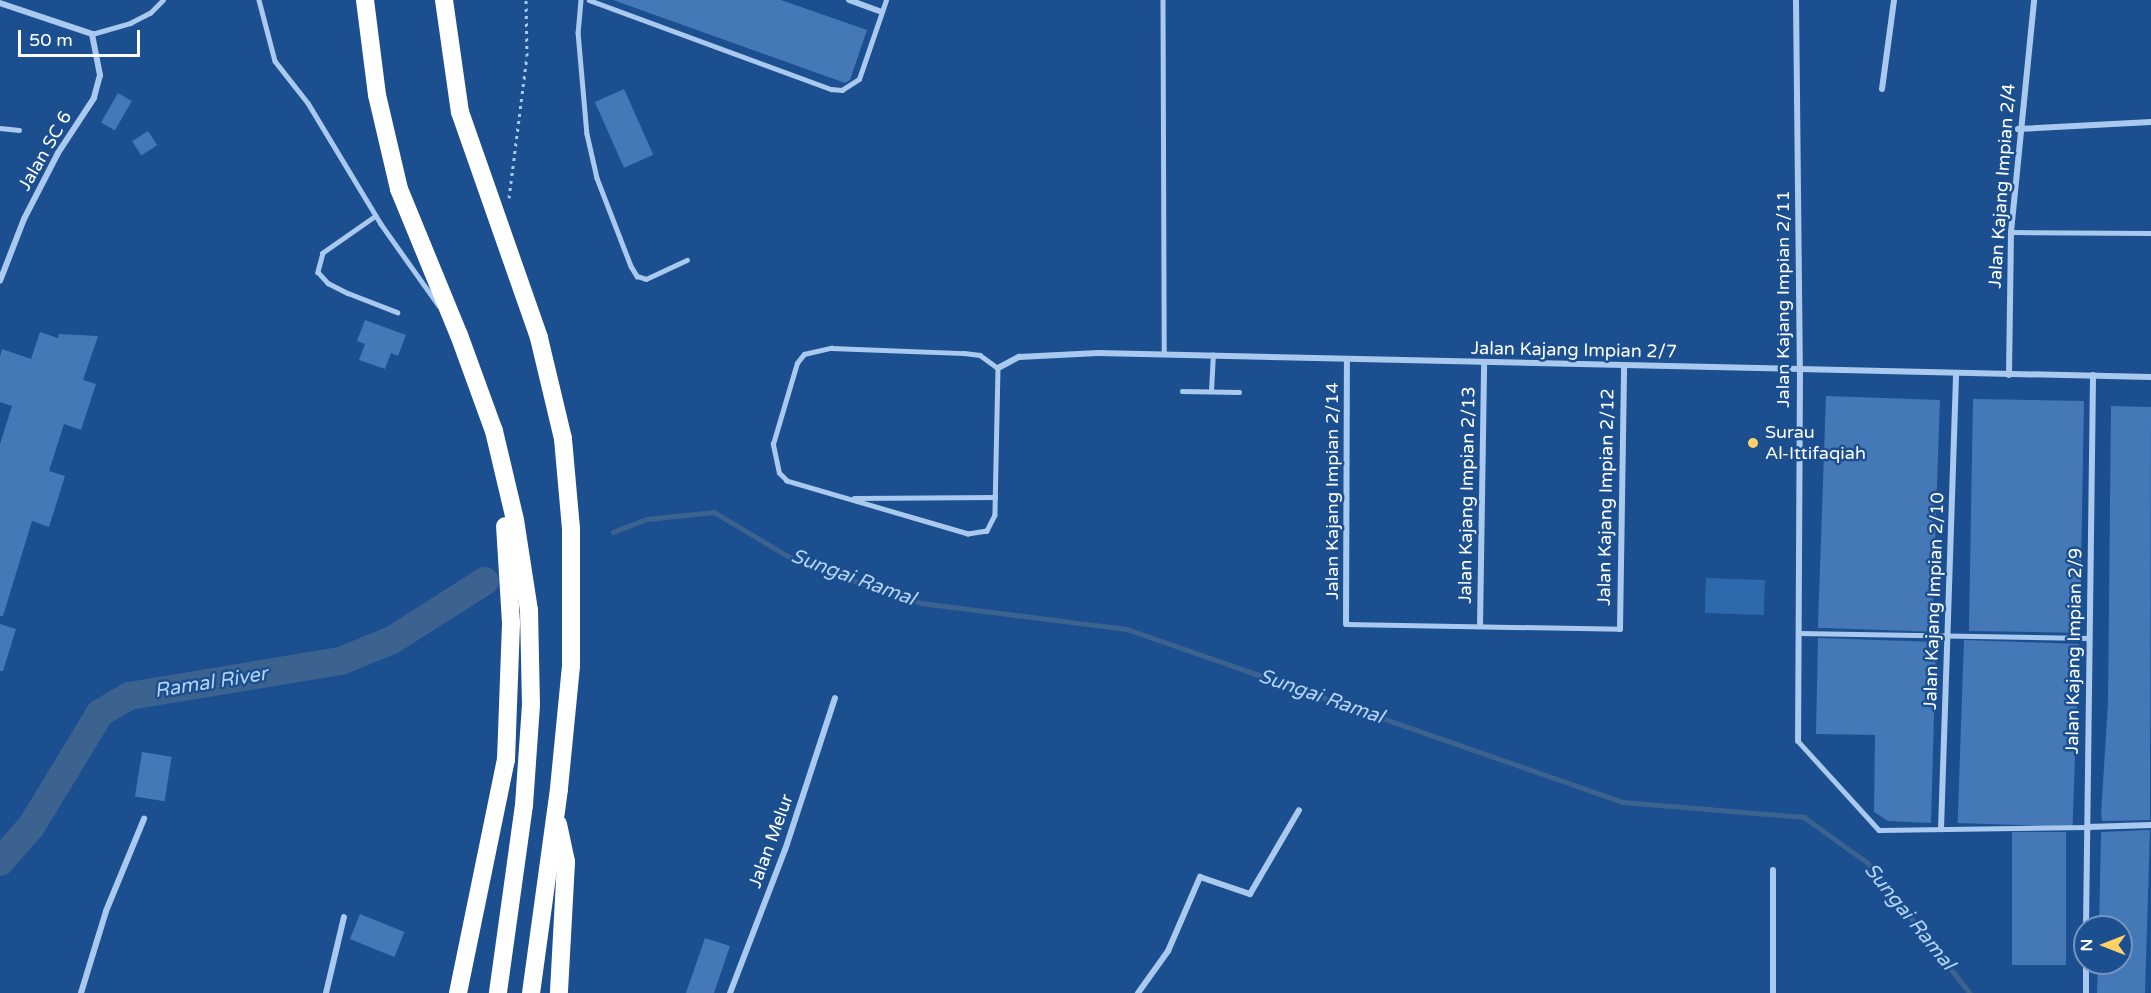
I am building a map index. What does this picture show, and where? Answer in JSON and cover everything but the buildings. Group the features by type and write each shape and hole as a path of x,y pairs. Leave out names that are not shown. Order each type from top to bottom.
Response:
{"highway":[{"path":"365,0 377,95 399,189 459,335 494,431 515,520 529,610 531,705 524,805 498,993"},
{"path":"444,0 460,112 539,338 563,439 571,528 571,666 555,814 531,993"},
{"path":"458,993 506,760 511,623 494,431"},
{"path":"555,814 566,862 559,993"}],"street":[{"path":"849,0 882,12"},
{"name":"Jalan Kajang Impian 2/11","path":"1796,0 1800,369 1798,741"},
{"path":"1882,89 1894,0"},
{"name":"Jalan Kajang Impian 2/4","path":"2009,375 2011,232 2019,129 2034,0"},
{"path":"0,3 92,34"},
{"name":"Jalan SC 6","path":"0,281 29,210 58,153 94,98 100,75 92,34"},
{"path":"2019,129 2151,122"},
{"name":"Jalan Kajang Impian 2/7","path":"998,368 1019,357 1164,354 1484,364 2151,377"},
{"name":"Jalan Kajang Impian 2/14","path":"1346,624 1347,359"},
{"name":"Jalan Kajang Impian 2/13","path":"1480,626 1484,364"},
{"name":"Jalan Kajang Impian 2/12","path":"1620,629 1624,365"},
{"name":"Jalan Kajang Impian 2/10","path":"1941,829 1956,373"},
{"name":"Jalan Kajang Impian 2/9","path":"2086,915 2093,375"},
{"name":"Jalan Melur","path":"730,993 785,850 835,698"},
{"path":"1138,993 1151,969 1168,951 1200,877 1250,894 1299,810"},
{"path":"81,993 106,911 144,819"},
{"path":"2087,827 2151,825"},
{"path":"1773,870 1773,993"},
{"path":"326,993 344,917"},
{"path":"2086,975 2086,993"}],"lane":[{"path":"92,34 130,23 150,13 163,0"},
{"path":"258,0 275,61 308,103 376,216 459,335"},
{"path":"581,0 578,32 587,134 597,178 631,266 637,276 646,279 687,260"},
{"path":"589,0 842,90 859,79 886,0"},
{"path":"1163,0 1164,354"},
{"path":"0,128 19,130"},
{"path":"376,216 323,253 318,272 328,283 397,312"},
{"path":"2011,232 2151,233"},
{"path":"831,348 980,355 998,368 995,497 992,524 987,531 968,534 787,481 774,461 773,444 797,363 804,354 831,348"},
{"path":"1211,391 1213,355"},
{"path":"1182,391 1239,392"},
{"path":"848,498 995,497"},
{"path":"1346,624 1620,629"},
{"path":"1799,633 2088,638"},
{"path":"1798,741 1879,830 2087,827"}],"path":[{"path":"508,206 527,56 526,0"}],"shaded area":[{"path":"1706,578 1765,580 1764,615 1705,613"}],"waterway":[{"name":"Sungai Ramal","path":"613,532 647,519 714,512 798,562 921,603 1127,629 1623,802 1804,817 1868,863 1970,993"},
{"name":"Ramal River","path":"0,862 32,825 100,713 129,696 341,661 392,640 485,581"}],"place":[{"name":"Surau Al-Ittifaqiah","path":"1753,443"}]}
